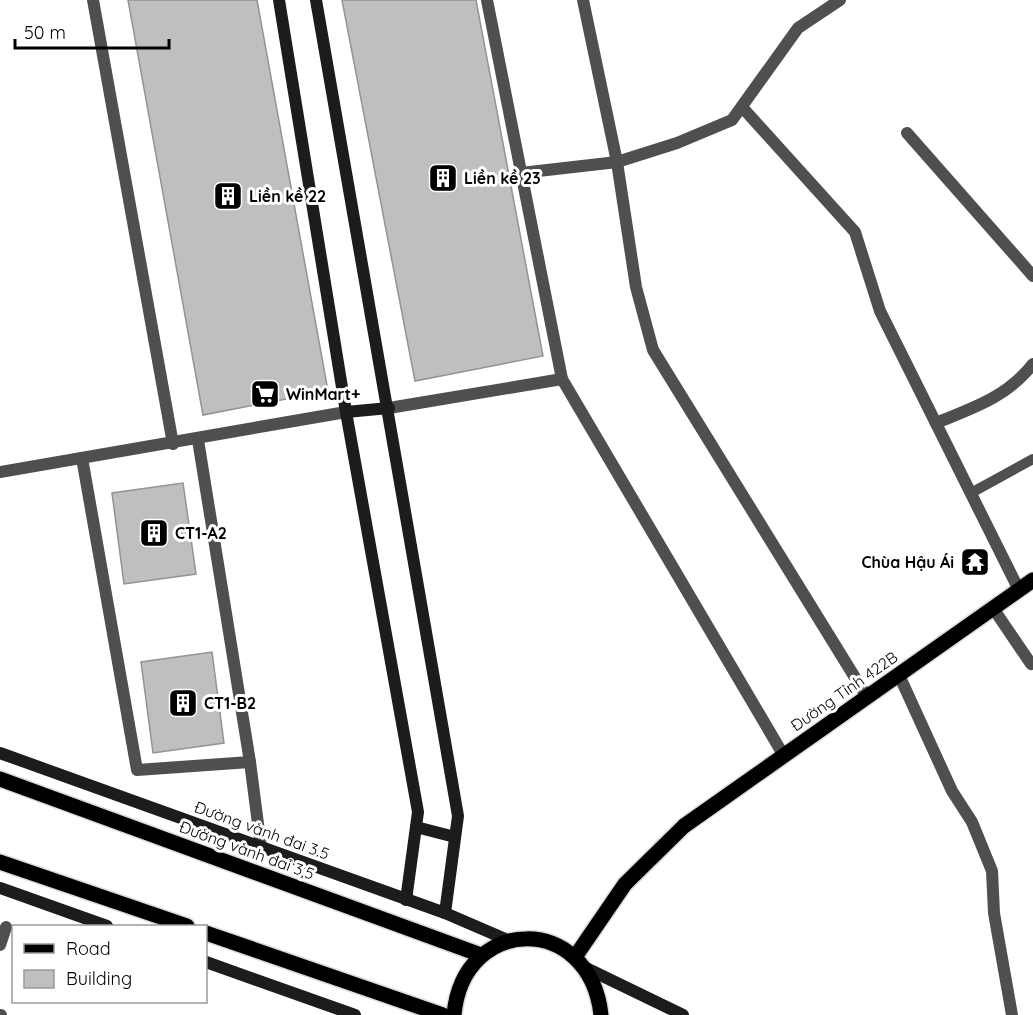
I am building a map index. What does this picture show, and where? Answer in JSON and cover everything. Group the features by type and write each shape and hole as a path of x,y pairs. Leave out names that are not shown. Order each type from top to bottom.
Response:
{"main road":[{"path":"279,0 346,412 418,812 406,900"},
{"path":"316,0 458,816 445,913"},
{"path":"346,412 388,408"},
{"name":"Đường Tỉnh 422B","path":"581,963 625,884 677,833 1033,580"},
{"name":"Đường vành đai 3.5","path":"0,753 445,913 510,941"},
{"name":"Đường vành đai 3,5","path":"0,779 481,955"},
{"path":"416,827 455,837"},
{"path":"0,862 181,925"},
{"path":"0,888 102,925"},
{"path":"207,933 443,1015"},
{"path":"454,1015 456,995 465,973 481,955 501,943 524,938 548,941 581,963 683,1015"},
{"path":"207,962 356,1015"},
{"path":"581,963 598,990 601,1011 616,1015"}],"street":[{"path":"93,0 173,444"},
{"path":"487,0 562,379 784,756"},
{"path":"583,0 617,162 636,286 647,333 659,363 867,697"},
{"path":"521,172 617,162 714,129 732,120 798,28 840,0"},
{"path":"742,108 855,232 880,311 1019,590"},
{"path":"907,133 1033,276"},
{"path":"936,423 1000,395 1019,380 1033,364"},
{"path":"388,408 562,379"},
{"path":"0,472 198,440 346,412"},
{"path":"198,440 250,762 261,847"},
{"path":"82,458 137,770 250,762"},
{"path":"993,608 1030,664 1033,663"},
{"path":"899,675 952,791 972,822 992,871 994,913 1012,1015"},
{"path":"0,945 6,927"}],"lane":[{"path":"971,493 1033,459"}],"building":[{"name":"Liền kề 22","path":"128,0 257,0 328,391 203,415"},
{"name":"Liền kề 23","path":"342,0 476,0 543,356 415,381"},
{"name":"CT1-A2","path":"183,483 196,574 124,584 112,493"},
{"name":"CT1-B2","path":"212,652 224,743 153,753 141,662"}],"place":[{"name":"Liền kề 23","path":"443,178"},
{"name":"Liền kề 22","path":"228,196"},
{"name":"WinMart+","path":"265,394"},
{"name":"CT1-A2","path":"154,533"},
{"name":"Chùa Hậu Ái","path":"975,562"},
{"name":"CT1-B2","path":"183,703"}]}
